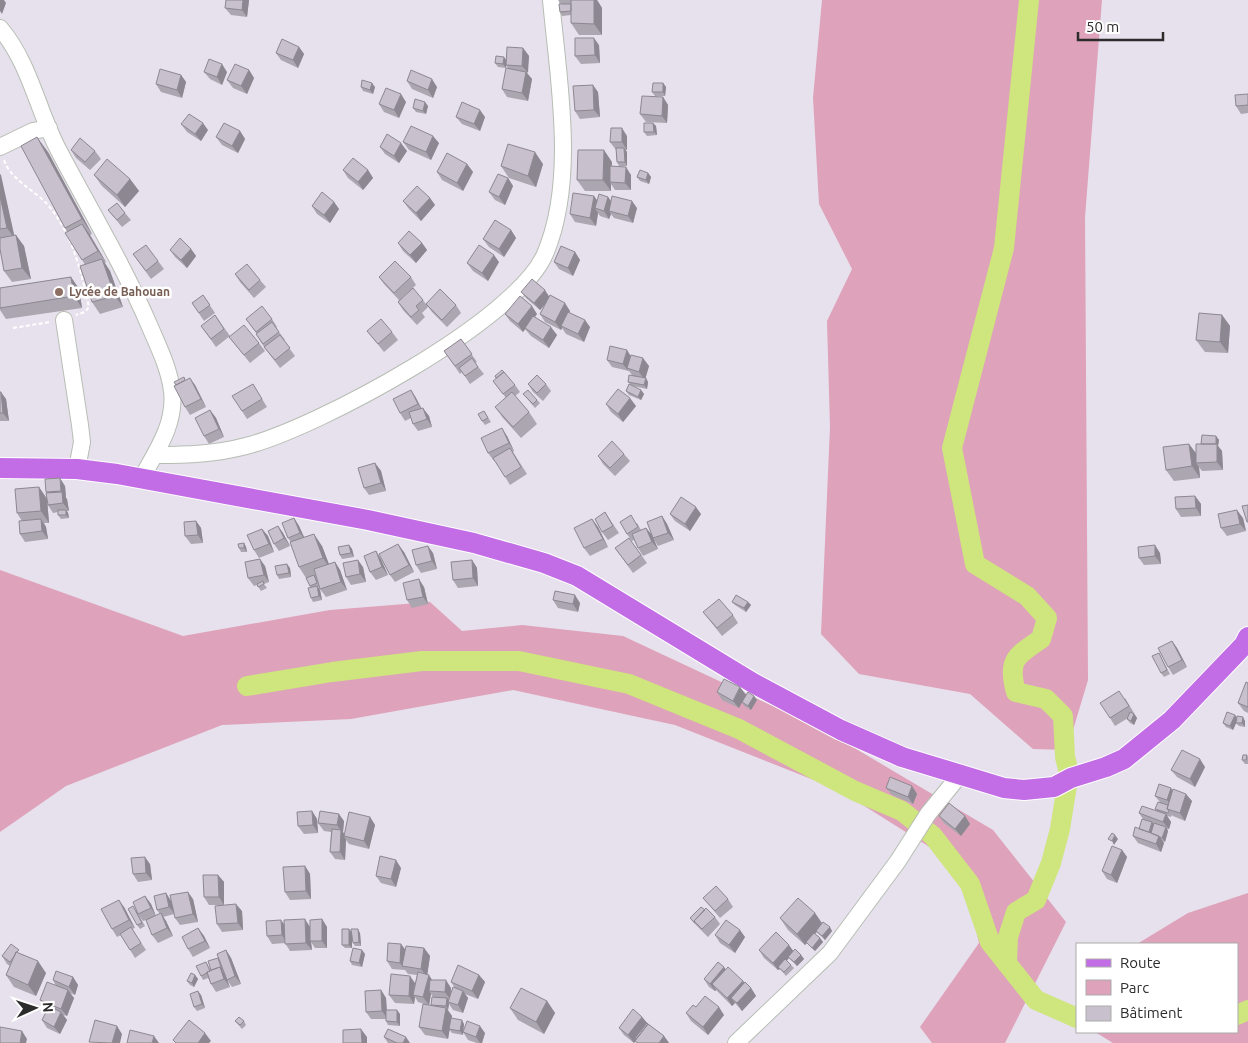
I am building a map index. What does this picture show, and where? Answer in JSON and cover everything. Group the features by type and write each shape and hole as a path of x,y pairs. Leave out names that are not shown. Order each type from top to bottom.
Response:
{"main road":[{"path":"0,468 77,469 117,474 368,520 474,543 544,563 577,576 753,683 841,730 902,757 959,776 1004,788 1024,790 1062,783 1106,768 1124,759 1172,720 1244,645 1248,637"}],"street":[{"path":"156,455 216,453 246,446 329,413 392,380 446,345 508,300 532,277 542,261 551,239 561,184 562,130 551,0"},
{"path":"0,28 22,64 58,150 115,254 165,360 173,403 170,419 156,455 141,479"},
{"path":"1,151 32,131 49,128"},
{"path":"64,320 82,442 77,469"},
{"path":"736,1043 830,953 898,861 912,836 928,814 959,776"}],"path":[{"path":"1,151 10,172 47,204 62,226 76,258 89,307 84,312 64,320"},
{"path":"13,328 35,324"}],"green space":[{"path":"822,0 1102,0 1085,217 1088,680 1067,750 1033,749 970,694 859,674 821,634 830,427 827,321 852,269 819,204 813,98"},
{"path":"0,570 183,636 330,610 430,602 462,631 522,625 623,636 824,730 993,830 1066,922 1005,1043 932,1043 920,1027 979,943 963,868 839,790 675,725 513,690 351,719 222,725 66,786 0,832"},
{"path":"1248,893 1248,1043 1113,1043 1097,1033 1238,1033 1238,943 1139,943 1188,913"}],"building":[{"path":"226,0 243,0 242,10 225,8"},
{"path":"571,0 594,0 594,24 571,23"},
{"path":"559,4 571,4 571,11 560,12"},
{"path":"575,38 594,38 595,55 575,56"},
{"path":"282,39 299,47 293,60 276,53"},
{"path":"507,47 523,48 522,66 506,65"},
{"path":"496,56 504,57 503,64 495,63"},
{"path":"209,59 222,64 217,77 204,72"},
{"path":"235,64 249,70 241,86 227,80"},
{"path":"506,68 526,72 522,93 502,89"},
{"path":"160,69 181,75 177,90 156,84"},
{"path":"411,70 432,79 428,90 407,81"},
{"path":"362,80 372,83 370,90 361,87"},
{"path":"653,83 663,83 663,92 652,92"},
{"path":"593,85 594,110 575,111 573,86"},
{"path":"386,88 401,94 394,110 379,104"},
{"path":"1248,94 1248,105 1236,106 1235,95"},
{"path":"642,96 663,97 662,116 640,114"},
{"path":"415,99 425,102 423,111 413,108"},
{"path":"462,102 480,110 474,124 456,117"},
{"path":"189,114 203,123 195,134 181,124"},
{"path":"224,123 240,131 232,146 216,137"},
{"path":"644,123 653,123 654,132 644,132"},
{"path":"411,126 433,136 426,152 403,142"},
{"path":"611,128 622,128 622,142 610,142"},
{"path":"387,134 401,143 394,156 380,147"},
{"path":"37,137 82,219 65,228 21,146"},
{"path":"80,138 95,151 85,162 71,150"},
{"path":"508,144 535,152 528,176 501,166"},
{"path":"616,148 624,148 625,162 617,162"},
{"path":"578,150 604,150 603,180 577,180"},
{"path":"447,153 467,164 457,183 437,172"},
{"path":"353,158 368,170 358,182 343,170"},
{"path":"107,159 130,179 117,195 94,175"},
{"path":"610,166 626,167 625,183 610,182"},
{"path":"640,170 648,173 646,180 637,177"},
{"path":"498,174 508,178 499,197 489,192"},
{"path":"417,186 430,198 416,213 403,201"},
{"path":"322,192 334,202 324,215 312,206"},
{"path":"573,193 594,196 590,218 570,214"},
{"path":"599,194 608,197 604,211 595,208"},
{"path":"0,196 7,228 0,229"},
{"path":"612,196 632,201 628,216 609,211"},
{"path":"117,203 125,213 117,220 108,210"},
{"path":"495,220 511,230 499,249 483,239"},
{"path":"82,224 98,251 82,260 65,233"},
{"path":"409,231 422,243 410,255 398,243"},
{"path":"16,235 22,268 4,271 0,238"},
{"path":"180,238 191,249 181,260 170,250"},
{"path":"146,245 158,261 146,271 133,254"},
{"path":"479,245 494,255 482,273 467,263"},
{"path":"561,246 575,252 568,268 554,262"},
{"path":"102,259 115,296 92,302 80,266"},
{"path":"395,261 411,277 394,293 379,277"},
{"path":"247,264 260,280 249,290 235,274"},
{"path":"71,277 74,296 0,308 0,288"},
{"path":"532,279 545,290 534,303 521,292"},
{"path":"413,288 423,300 416,306 419,310 411,317 398,302"},
{"path":"440,289 456,305 442,320 426,304"},
{"path":"203,295 210,305 199,313 192,303"},
{"path":"550,295 565,303 555,322 540,314"},
{"path":"520,296 532,306 518,324 505,314"},
{"path":"262,306 272,319 256,332 246,319"},
{"path":"568,312 585,320 578,334 561,326"},
{"path":"1199,313 1222,315 1220,342 1196,340"},
{"path":"215,315 224,329 211,339 201,326"},
{"path":"533,316 551,327 543,340 525,328"},
{"path":"381,319 392,332 378,344 367,331"},
{"path":"272,322 279,332 263,344 256,334"},
{"path":"244,325 259,343 244,355 229,337"},
{"path":"280,335 290,348 275,360 264,347"},
{"path":"461,339 472,354 455,366 444,351"},
{"path":"610,346 627,350 623,364 607,360"},
{"path":"631,355 643,358 639,372 627,368"},
{"path":"472,358 478,367 465,376 459,368"},
{"path":"502,370 504,372 496,378 495,376"},
{"path":"504,372 515,385 503,394 493,381"},
{"path":"537,375 546,384 537,393 528,384"},
{"path":"629,375 646,378 644,385 628,382"},
{"path":"184,377 185,380 176,385 174,382"},
{"path":"190,378 201,399 185,407 174,386"},
{"path":"253,384 262,399 242,411 232,396"},
{"path":"629,384 641,390 638,397 626,391"},
{"path":"618,389 630,398 618,414 606,404"},
{"path":"411,390 418,404 400,413 393,399"},
{"path":"528,390 537,400 533,404 523,394"},
{"path":"1,392 3,413 0,413"},
{"path":"512,392 529,412 513,427 495,407"},
{"path":"423,408 427,419 413,424 409,412"},
{"path":"210,410 219,429 204,436 195,418"},
{"path":"484,411 488,418 482,421 478,414"},
{"path":"502,428 509,443 488,453 481,438"},
{"path":"1202,435 1216,436 1216,444 1201,444"},
{"path":"612,441 624,454 610,468 598,456"},
{"path":"1189,444 1192,466 1166,470 1163,447"},
{"path":"1196,444 1217,444 1217,462 1196,463"},
{"path":"510,448 521,467 505,477 493,458"},
{"path":"375,463 381,483 364,488 358,468"},
{"path":"60,478 61,491 46,492 45,479"},
{"path":"39,487 41,511 17,513 15,489"},
{"path":"62,492 63,503 48,505 46,493"},
{"path":"1195,496 1196,508 1176,509 1175,497"},
{"path":"681,497 696,507 685,524 670,514"},
{"path":"1248,505 1248,522 1247,522 1242,506"},
{"path":"58,510 66,510 66,515 58,515"},
{"path":"1237,510 1240,524 1221,528 1218,514"},
{"path":"605,512 613,526 602,532 595,519"},
{"path":"631,515 638,527 627,534 620,522"},
{"path":"662,516 668,533 653,538 647,522"},
{"path":"294,518 300,533 288,538 282,523"},
{"path":"41,519 42,531 20,534 19,521"},
{"path":"592,519 603,539 584,548 574,528"},
{"path":"196,521 198,535 185,536 184,522"},
{"path":"278,526 284,538 274,544 268,531"},
{"path":"646,528 652,542 638,548 632,534"},
{"path":"262,529 269,544 254,550 247,535"},
{"path":"314,534 323,558 299,567 290,542"},
{"path":"629,538 641,555 628,565 615,548"},
{"path":"244,543 244,548 239,548 238,544"},
{"path":"398,544 409,565 390,575 379,554"},
{"path":"349,545 351,553 340,555 338,547"},
{"path":"1155,545 1155,556 1139,558 1138,547"},
{"path":"428,546 432,561 416,565 412,550"},
{"path":"376,551 382,567 370,572 364,556"},
{"path":"260,559 264,575 248,578 245,562"},
{"path":"358,560 360,574 346,577 343,563"},
{"path":"472,560 473,578 453,580 451,562"},
{"path":"335,562 341,582 320,589 314,569"},
{"path":"287,564 289,573 277,575 275,566"},
{"path":"314,575 317,583 310,586 306,578"},
{"path":"419,579 423,597 407,600 403,583"},
{"path":"263,581 264,584 258,587 257,584"},
{"path":"317,586 319,596 311,598 308,588"},
{"path":"555,591 575,595 573,604 553,600"},
{"path":"736,595 748,602 744,608 732,602"},
{"path":"719,599 733,615 717,628 703,612"},
{"path":"1172,641 1182,660 1168,667 1158,648"},
{"path":"1159,653 1167,670 1161,673 1152,656"},
{"path":"724,679 740,687 733,701 717,692"},
{"path":"1246,682 1248,683 1248,707 1238,703"},
{"path":"1119,691 1129,706 1110,718 1100,703"},
{"path":"748,692 754,696 748,706 742,702"},
{"path":"1130,712 1134,714 1131,721 1127,719"},
{"path":"1227,712 1235,715 1230,726 1223,723"},
{"path":"1237,716 1243,717 1242,723 1236,723"},
{"path":"1182,750 1200,759 1190,779 1171,770"},
{"path":"1243,755 1247,755 1246,760 1242,760"},
{"path":"890,777 912,786 908,797 886,788"},
{"path":"1159,784 1171,788 1167,800 1155,796"},
{"path":"1173,789 1186,794 1180,813 1167,809"},
{"path":"1158,802 1168,805 1168,813 1155,809"},
{"path":"949,803 965,816 955,829 939,816"},
{"path":"1142,806 1166,814 1163,822 1139,813"},
{"path":"312,811 313,825 298,826 297,812"},
{"path":"320,811 339,814 337,825 318,823"},
{"path":"349,812 370,817 364,841 344,836"},
{"path":"1142,819 1152,822 1149,832 1139,829"},
{"path":"1154,823 1166,827 1162,838 1151,833"},
{"path":"1135,827 1159,836 1156,844 1133,836"},
{"path":"332,829 341,830 340,852 330,852"},
{"path":"1112,833 1115,835 1112,841 1108,839"},
{"path":"1112,846 1122,850 1111,875 1102,871"},
{"path":"380,856 396,860 391,879 376,876"},
{"path":"145,857 146,873 133,874 131,858"},
{"path":"305,866 306,891 285,892 283,867"},
{"path":"203,875 218,875 219,897 204,897"},
{"path":"716,886 728,899 715,911 703,898"},
{"path":"188,892 193,914 175,918 170,895"},
{"path":"166,893 169,907 157,910 154,896"},
{"path":"145,896 151,908 138,914 133,902"},
{"path":"798,898 815,913 797,934 780,918"},
{"path":"119,900 129,920 112,929 101,909"},
{"path":"236,904 238,923 217,924 215,906"},
{"path":"133,906 142,923 137,925 128,909"},
{"path":"701,907 705,910 694,921 695,923 690,918"},
{"path":"706,908 715,917 702,929 694,921"},
{"path":"161,913 167,928 152,935 146,920"},
{"path":"305,919 306,943 285,944 284,920"},
{"path":"322,919 322,941 310,941 310,920"},
{"path":"281,920 282,935 267,936 266,921"},
{"path":"726,920 740,930 729,945 715,935"},
{"path":"823,922 830,927 822,936 816,931"},
{"path":"131,927 141,943 130,950 120,934"},
{"path":"198,928 205,941 188,949 182,937"},
{"path":"342,929 349,929 349,945 342,945"},
{"path":"351,929 358,929 359,942 353,943"},
{"path":"776,932 789,945 773,963 759,950"},
{"path":"814,933 820,938 812,948 806,942"},
{"path":"388,943 401,944 400,963 387,961"},
{"path":"11,944 19,950 10,962 2,956"},
{"path":"406,946 424,948 421,969 402,966"},
{"path":"353,948 362,950 359,963 350,961"},
{"path":"795,949 801,955 794,962 788,957"},
{"path":"226,950 235,976 227,980 217,954"},
{"path":"16,952 38,961 28,985 6,975"},
{"path":"218,958 222,970 220,967 211,970 208,961"},
{"path":"785,959 791,965 784,972 778,967"},
{"path":"206,962 210,971 201,976 196,966"},
{"path":"718,962 724,967 710,984 704,979"},
{"path":"458,965 479,975 472,991 451,982"},
{"path":"220,967 224,979 211,984 207,972"},
{"path":"728,967 743,981 727,998 712,984"},
{"path":"56,971 73,977 69,987 53,980"},
{"path":"418,972 429,975 423,997 413,995"},
{"path":"191,973 195,975 192,983 187,981"},
{"path":"391,974 410,976 409,996 389,995"},
{"path":"430,980 446,980 445,992 429,991"},
{"path":"47,982 68,990 61,1009 40,1000"},
{"path":"745,982 751,988 737,1003 731,998"},
{"path":"453,987 463,991 458,1005 448,1002"},
{"path":"521,988 547,1001 536,1022 510,1008"},
{"path":"381,990 382,1011 366,1012 365,991"},
{"path":"198,991 202,1004 194,1007 190,994"},
{"path":"705,996 719,1007 703,1027 686,1013 693,1005 696,1007"},
{"path":"432,997 447,998 446,1006 431,1005"},
{"path":"423,1004 446,1008 442,1031 419,1027"},
{"path":"49,1006 61,1012 54,1027 42,1020"},
{"path":"633,1009 642,1017 628,1035 619,1028"},
{"path":"386,1010 397,1010 397,1022 386,1021"},
{"path":"239,1017 244,1021 240,1025 235,1021"},
{"path":"451,1018 462,1020 460,1031 449,1029"},
{"path":"95,1020 117,1026 112,1043 89,1042"},
{"path":"189,1020 205,1033 198,1043 176,1043 173,1040"},
{"path":"467,1021 480,1026 476,1037 463,1032"},
{"path":"648,1024 636,1039 635,1038"},
{"path":"648,1024 664,1036 659,1043 638,1043 635,1041"},
{"path":"0,1027 22,1031 20,1043 0,1043"},
{"path":"361,1029 362,1043 343,1043 343,1030"},
{"path":"388,1029 406,1037 403,1043 397,1043 384,1037"},
{"path":"130,1030 154,1036 152,1043 127,1043"}],"waterway":[{"path":"1007,964 1008,937 1016,912 1036,900 1051,863 1060,829 1069,773 1065,757 1063,716 1046,699 1016,692 1013,681 1013,666 1025,650 1041,639 1047,618 1027,596 975,564 952,448 1004,248 1029,0"},
{"path":"247,686 332,672 422,661 519,661 629,684 739,729 855,791 902,811 933,836 970,884 990,942 1036,1000 1076,1018"},
{"path":"1238,1015 1248,1010"}],"place":[{"name":"Lycée de Bahouan","path":"59,292"}]}
